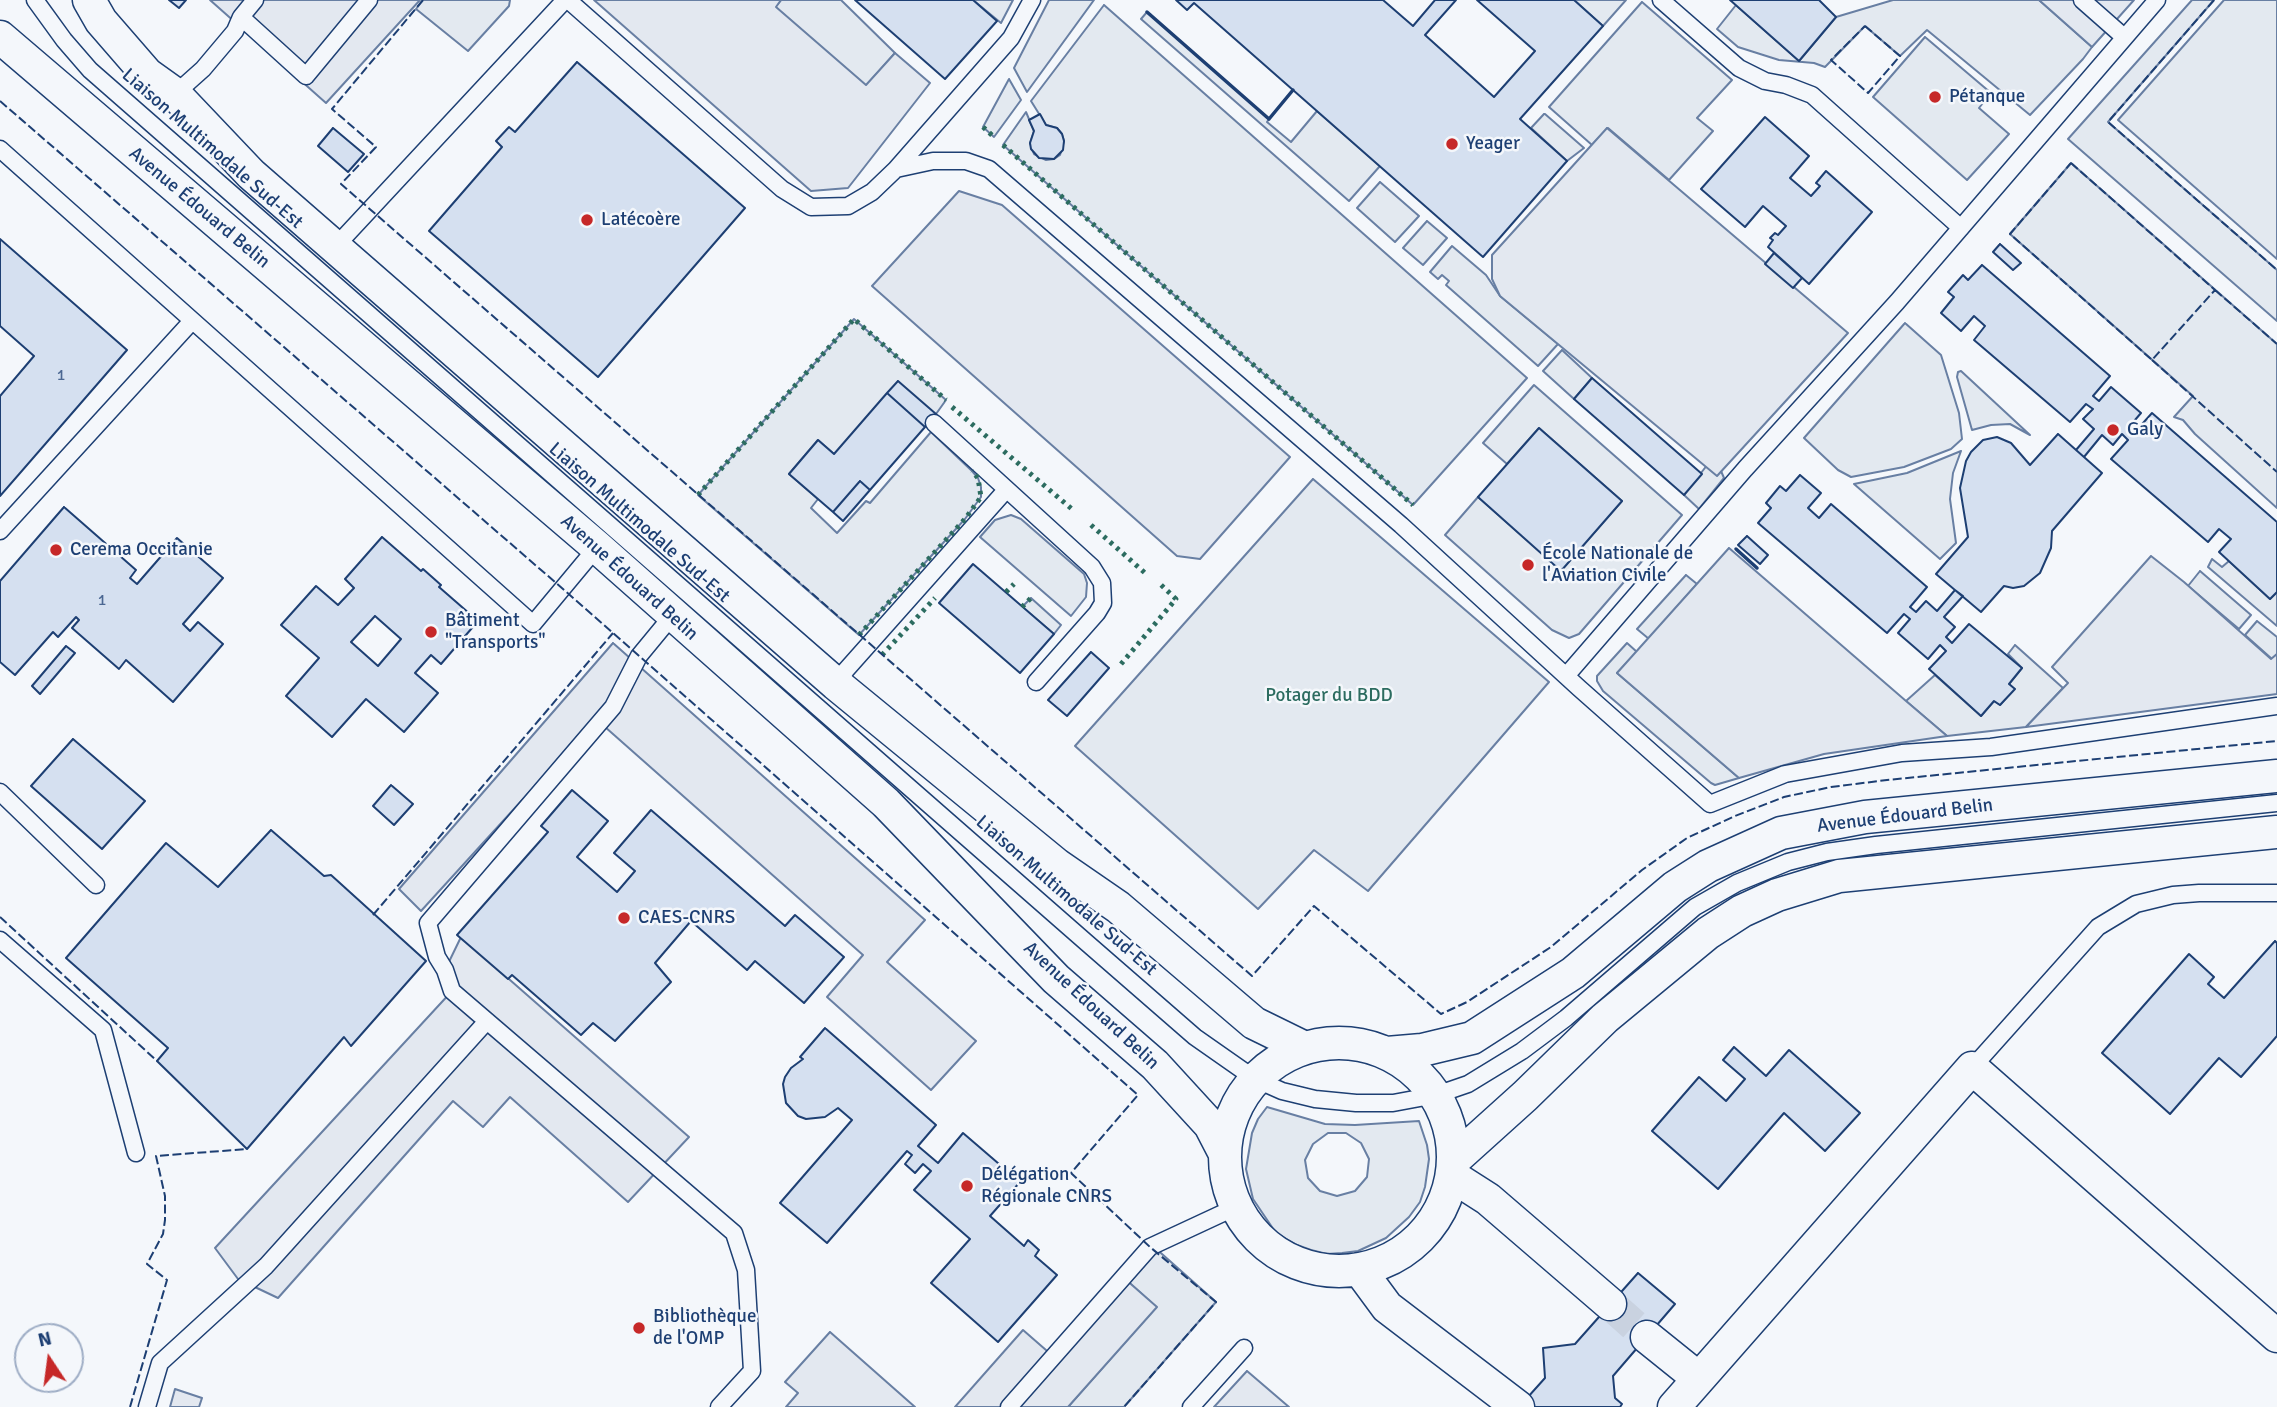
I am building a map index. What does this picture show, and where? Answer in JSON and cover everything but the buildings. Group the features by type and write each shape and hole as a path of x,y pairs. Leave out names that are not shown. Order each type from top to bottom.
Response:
{"street":[{"path":"89,0 101,21 147,74 174,94 251,174 835,684 1057,865 1118,907 1254,1023 1305,1048"},
{"name":"Avenue Édouard Belin","path":"0,37 597,547 886,803 1056,979 1155,1065 1210,1125 1224,1153"},
{"name":"Avenue Édouard Belin","path":"1387,1053 1422,1050 1472,1038 1573,973 1675,887 1708,866 1781,834 1865,817 2277,776"},
{"path":"1453,1168 1625,1001 1708,933 1742,911 1776,895 1839,876 2277,832"},
{"path":"1342,1043 1361,1045 1387,1053 1415,1071 1436,1095 1446,1116 1452,1138 1453,1168 1441,1209 1421,1237 1393,1258 1359,1269 1330,1270 1301,1265 1267,1245 1253,1232 1236,1208 1227,1181 1224,1153 1228,1126 1239,1100 1255,1079 1278,1060 1305,1048 1342,1043"},
{"path":"1674,1407 1972,1068 2277,1335"},
{"path":"1453,1168 1610,1304"},
{"path":"1359,1269 1387,1307 1518,1407"},
{"path":"1647,1337 1698,1378"}],"lane":[{"name":"Liaison Multimodale Sud-Est","path":"35,0 90,70 1195,1037 1255,1079 1282,1091 1356,1103 1393,1103 1436,1095 1468,1084 1522,1051 1566,1018 1665,930 1695,907 1737,883 1788,862 1827,852 1876,845 2277,803"},
{"path":"174,94 203,69 235,31 241,17 255,0"},
{"path":"241,17 306,76 369,0"},
{"path":"335,247 566,0 782,189 811,207 848,206 872,192 896,169 1011,38 1032,0"},
{"path":"1661,0 1739,68 1765,81 1786,85 1812,95 1961,228"},
{"path":"2082,0 2124,37"},
{"path":"1566,676 1745,469 1961,228 2157,0"},
{"path":"0,149 533,624 597,547"},
{"path":"896,169 933,161 966,161 989,169 1401,525 1710,804 1785,774 1902,753 1991,747 2277,706"},
{"path":"0,531 192,321"},
{"path":"934,423 1098,573 1104,592 1103,603 1036,682"},
{"path":"835,684 1006,490"},
{"path":"672,616 639,656 613,706 428,923 437,957 452,991 734,1233 746,1270 752,1371 728,1404"},
{"path":"0,792 96,885"},
{"path":"1972,1068 2098,927 2136,904 2199,892 2277,893"},
{"path":"0,940 103,1030 135,1153"},
{"path":"147,1407 160,1363 266,1266 487,1020"},
{"path":"1009,1407 1150,1247 1236,1208"},
{"path":"1191,1407 1244,1348"}],"green space":[{"path":"423,0 510,0 509,6 468,51 416,9"},
{"path":"781,0 841,0 895,53 866,86 775,7"},
{"path":"973,0 1013,0 1001,23"},
{"path":"1049,0 1094,0 1027,92 1014,68"},
{"path":"1574,0 1626,0 1603,26"},
{"path":"1893,0 2039,0 2092,47 2030,115 1927,30 1900,56 1865,26 1825,67 1814,63 1779,60 1738,47 1717,29 1736,5 1799,61 1836,17"},
{"path":"2192,0 2214,0 2108,122 2277,270 2277,321 2068,139"},
{"path":"2224,0 2277,0 2277,259 2118,120"},
{"path":"1642,2 1732,80 1697,118 1713,131 1669,180 1608,128 1592,145 1549,107"},
{"path":"1104,5 1527,378 1413,505 1003,145 1026,112 1034,131 1030,143 1034,154 1046,160 1060,155 1064,141 1062,134 1057,128 1046,125 1031,101"},
{"path":"1147,12 1269,119 1267,122 1291,142 1317,111 1380,166 1349,201 1141,19"},
{"path":"1925,37 1991,93 1979,108 2009,134 1967,180 1873,97"},
{"path":"1009,79 1021,100 994,137 983,127"},
{"path":"1544,114 1584,148 1567,161 1531,128"},
{"path":"2071,163 2277,344 2277,508 2183,420 2174,417 2193,396 2010,234"},
{"path":"1380,182 1419,216 1395,242 1357,208"},
{"path":"1427,221 1447,238 1423,265 1403,248"},
{"path":"1452,246 1486,275 1500,296 1558,344 1538,366 1446,285 1449,281 1442,275 1438,279 1430,272"},
{"path":"854,319 946,400 936,414 834,454 818,440 789,474 818,499 811,508 837,533 866,501 870,503 931,432 972,471 981,487 981,497 965,519 859,635 698,495"},
{"path":"1905,323 1941,355 1959,413 1962,439 1951,449 1904,467 1851,477 1838,470 1804,438"},
{"path":"1562,350 1592,378 1574,399 1543,371"},
{"path":"1961,371 2030,435 2010,424 1972,430 1957,377"},
{"path":"1534,385 1682,515 1579,634 1569,638 1552,630 1445,535 1478,497 1561,570 1622,501 1539,428 1507,464 1483,443"},
{"path":"1961,451 1953,473 1950,499 1956,543 1940,559 1854,484 1907,473"},
{"path":"1711,460 1718,464 1724,478 1699,509 1684,495"},
{"name":"Potager du BDD","path":"1313,479 1549,682 1368,891 1314,850 1258,909 1075,746"},
{"path":"1011,515 1021,519 1084,574 1087,583 1086,597 1071,616 980,537 995,520"},
{"path":"2212,559 2222,567 2229,561 2270,599 2277,592 2277,626 2208,567"},
{"path":"2200,571 2251,615 2239,629 2188,586"},
{"path":"1686,575 1697,584 1649,639 1637,629"},
{"path":"1031,598 1061,625 1054,634 1022,607"},
{"path":"2257,621 2277,637 2277,654 2272,659 2245,635"},
{"path":"1627,643 1637,652 1617,673 1739,778 1715,785 1711,783 1603,691 1597,676"},
{"path":"2015,645 2063,688 2026,727 1947,736 1906,701 1935,675 1981,716 1994,701 2000,705 2014,689 2009,684 2022,668 2008,654"},
{"path":"1267,1107 1325,1124 1419,1121 1429,1159 1420,1202 1409,1217 1386,1238 1358,1251 1327,1254 1297,1245 1276,1233 1253,1199 1246,1169 1252,1133","holes":["1328,1133 1346,1133 1361,1143 1369,1159 1367,1177 1355,1191 1337,1196 1320,1191 1308,1178 1305,1160 1313,1144"]},
{"path":"1153,1246 1216,1302 1124,1407 1068,1407 1156,1307 1124,1278"}],"shaded area":[{"path":"210,0 420,0 326,103"},
{"path":"594,0 781,0 776,7 866,85 895,53 930,83 848,188 811,191"},
{"path":"2039,0 2134,0 2092,47"},
{"path":"1607,128 1848,333 1717,476 1500,296 1492,279 1492,255"},
{"path":"959,191 1002,205 1290,457 1200,559 1177,556 872,286"},
{"path":"1729,548 1947,736 1824,754 1739,778 1617,673"},
{"path":"2151,556 2271,659 2277,654 2277,694 2026,727 2068,683 2052,667"},
{"path":"613,643 925,920 887,962 976,1041 931,1090 827,997 863,955 596,719 421,911 399,889"},
{"path":"461,937 689,1137 628,1202 510,1097 483,1127 453,1101 278,1298 238,1279 215,1248 452,991 445,970"},
{"path":"1124,1278 1157,1307 1068,1407 955,1407 1023,1330 1054,1357"},
{"path":"830,1332 915,1407 786,1407 798,1393 785,1382"},
{"path":"1247,1371 1289,1407 1214,1407"},
{"path":"175,1389 202,1398 199,1407 170,1407"}],"tunnel":[{"path":"1610,1304 1647,1337"}],"hedge":[{"path":"983,127 994,137"},
{"path":"1003,145 1413,505"},
{"path":"698,495 854,319 946,400"},
{"path":"952,407 1073,510"},
{"path":"859,635 965,519 981,497 978,478 972,471"},
{"path":"1091,525 1145,573"},
{"path":"1121,664 1176,599 1159,583"},
{"path":"1006,592 1014,584"},
{"path":"882,655 935,598"},
{"path":"1022,607 1031,598"}],"fence":[{"path":"423,0 332,109 376,147 341,184 1252,976 1314,906 1441,1014 1467,1002 1551,947 1642,870 1687,838 1784,797 1831,787 1887,780 2277,741"},
{"path":"2214,0 2108,122 2277,270"},
{"path":"1865,26 1900,56 1868,93 1831,60 1865,26"},
{"path":"0,101 563,589 1138,1095 1071,1173 1150,1247 1216,1302 1124,1407"},
{"path":"2071,163 2215,290 2152,360 2010,234 2071,163"},
{"path":"2215,290 2277,344"},
{"path":"2152,360 2277,472"},
{"path":"373,915 613,633"},
{"path":"0,917 157,1061"},
{"path":"130,1407 167,1280 147,1264 163,1234 165,1220 165,1196 156,1156 246,1148"}],"wall":[{"path":"1147,12 1269,119 1293,90"},
{"path":"1736,549 1757,568"}],"place":[{"name":"Pétanque","path":"1935,97"},
{"name":"Yeager","path":"1452,144"},
{"name":"Latécoère","path":"587,220"},
{"name":"Galy","path":"2113,430"},
{"name":"Cerema Occitanie","path":"56,550"},
{"name":"École Nationale de l'Aviation Civile","path":"1528,565"},
{"name":"Bâtiment \"Transports\"","path":"431,632"},
{"name":"CAES-CNRS","path":"624,918"},
{"name":"Délégation Régionale CNRS","path":"967,1186"},
{"name":"Bibliothèque de l'OMP","path":"639,1328"}]}
